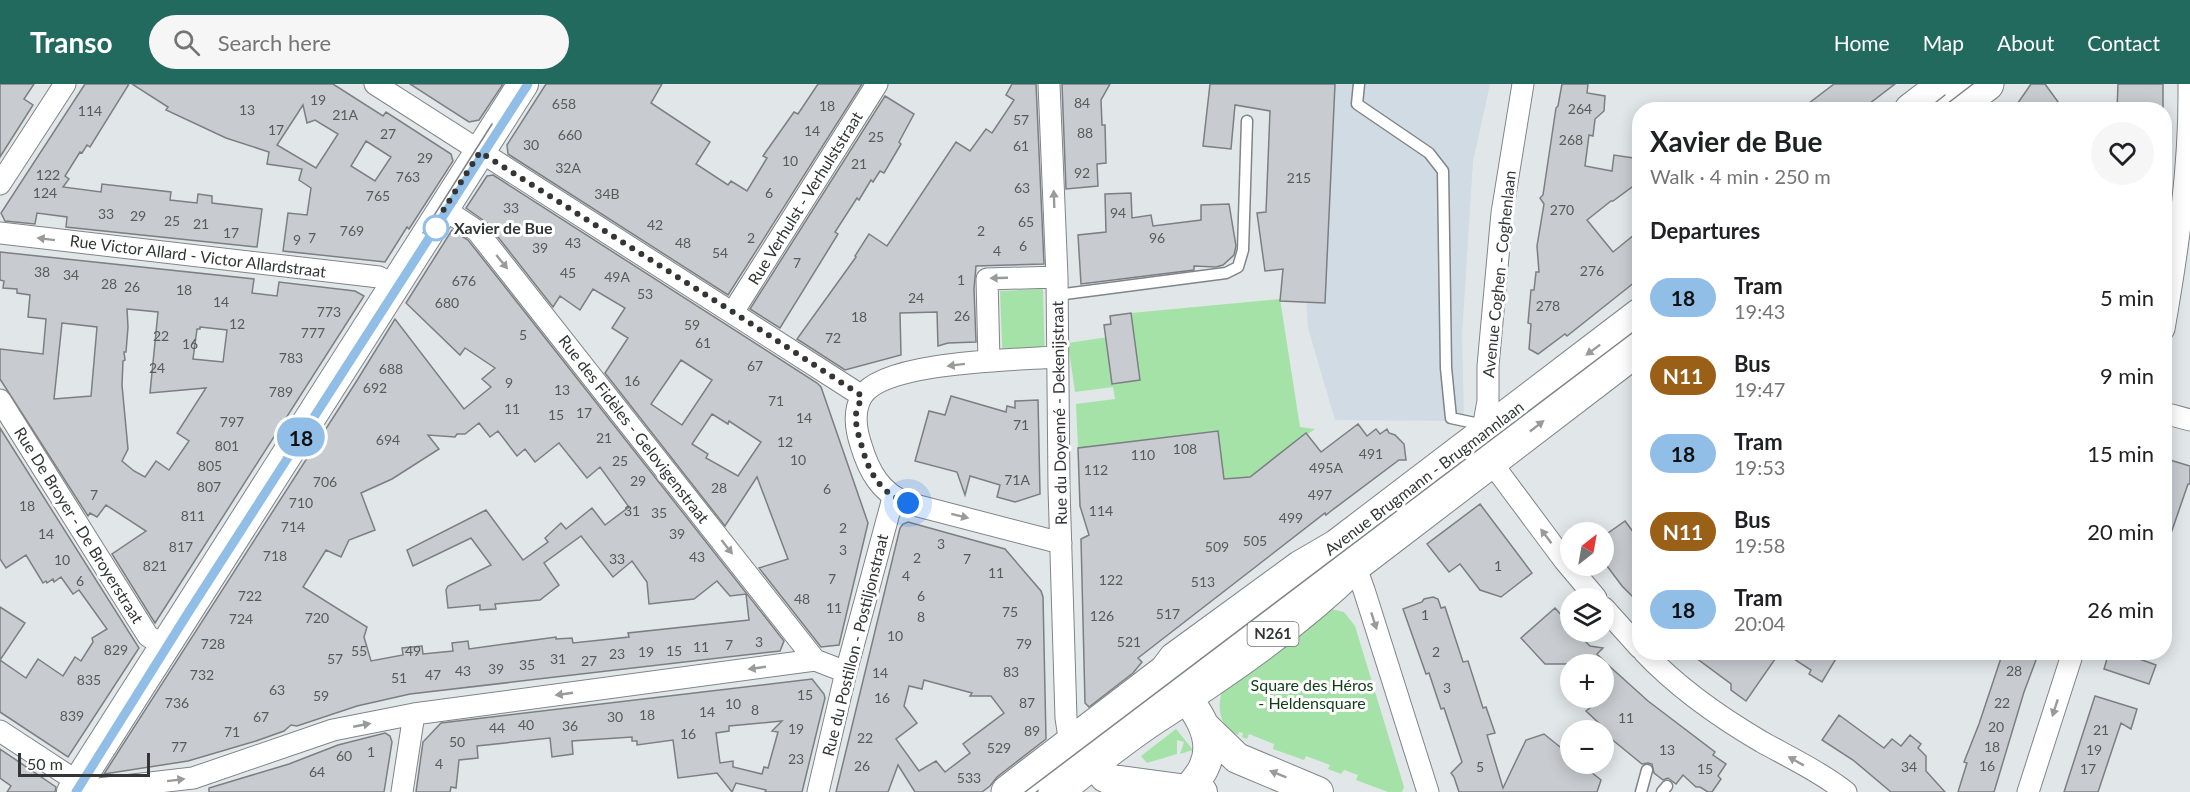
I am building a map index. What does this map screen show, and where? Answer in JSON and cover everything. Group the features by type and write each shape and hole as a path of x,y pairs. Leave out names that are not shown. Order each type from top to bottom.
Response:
{"main road":[{"path":"75,787 523,84"},
{"path":"1921,102 1945,84"},
{"path":"1964,102 1988,84"},
{"name":"Avenue Brugmann - Brugmannlaan","path":"1008,792 1084,752 1173,685 1175,659 1301,567 1340,559 1632,322"},
{"name":"Avenue Brugmann - Brugmannlaan","path":"1484,444 1632,352"},
{"path":"1173,685 1205,728 1237,758 1318,792"},
{"path":"1084,752 1105,777 1113,780 1195,791 1208,751 1205,728"},
{"name":"Avenue Brugmann - Brugmannlaan","path":"1055,792 1084,752"}],"street":[{"path":"0,184 65,84"},
{"path":"375,84 862,396"},
{"name":"Rue Verhulst - Verhulststraat","path":"733,312 878,84"},
{"name":"Rue du Doyenné - Dekenijstraat","path":"1049,84 1057,286 1056,357 1067,727 1084,752"},
{"name":"Avenue Coghen - Coghenlaan","path":"1484,444 1488,366 1502,213 1523,84"},
{"path":"2172,284 2188,173 2189,84"},
{"name":"Rue des Fidèles - Gelovigenstraat","path":"444,209 477,231 815,660"},
{"name":"Rue Victor Allard - Victor Allardstraat","path":"0,233 379,277 394,286"},
{"path":"989,361 987,279 1057,286"},
{"path":"1056,357 989,361 926,369 894,376 876,384 862,396 856,415 863,453 878,484 893,498 1061,543"},
{"name":"Rue De Broyer - De Broyerstraat","path":"0,400 148,636 164,646"},
{"path":"2172,415 2190,420"},
{"path":"1484,444 1564,560 1588,588"},
{"name":"Rue du Postillon - Postiljonstraat","path":"818,792 846,672 893,498"},
{"path":"1340,559 1428,792"},
{"path":"1614,619 1632,639"},
{"path":"0,731 75,787 90,790 193,778 333,730 414,714 815,660 846,672"},
{"path":"1653,660 1698,699 1759,740 1830,779 1846,792"},
{"path":"2028,792 2070,660"},
{"path":"402,792 414,714"}],"lane":[{"path":"1359,84 1357,104 1429,153 1443,171 1446,368 1450,418 1484,444"},
{"path":"1057,286 1226,273 1238,267 1243,250 1247,121"},
{"path":"1340,559 1393,518"},
{"path":"1641,792 1647,770"}],"shaded area":[{"path":"1249,84 1490,84 1473,161 1462,334 1464,421 1335,420 1308,328 1294,112"}],"green space":[{"path":"1043,289 1045,365 1003,367 1000,291"},
{"path":"1280,299 1300,427 1315,429 1306,433 1250,477 1150,485 1218,431 1078,448 1076,404 1115,399 1113,387 1075,392 1068,343 1108,337 1112,384 1139,381 1131,313"},
{"name":"Square des Héros - Heldensquare","path":"1331,609 1344,612 1355,626 1404,787 1402,792 1388,792 1356,780 1358,775 1344,770 1341,774 1328,769 1330,765 1306,756 1304,760 1273,749 1274,744 1249,734 1247,739 1242,737 1243,733 1239,732 1238,735 1226,727 1220,714 1221,694 1224,687"},
{"path":"1176,729 1193,750 1180,754 1184,742 1177,740 1177,754 1147,763 1141,756"}],"building":[{"path":"0,84 34,84 24,99 33,105 0,157"},
{"path":"85,84 129,84 90,147 87,145 82,153 80,152 65,176 69,179 63,187 101,192 102,184 171,192 170,200 197,203 198,194 212,196 212,203 262,209 257,247 66,227 67,217 37,213 35,224 5,221 1,213"},
{"path":"132,84 333,84 383,116 386,112 451,154 453,161 385,262 283,251 288,213 307,215 311,188 299,180 302,169 267,164 269,152 226,138 166,110 168,107","holes":["303,105 307,123 315,120 338,134 316,168 277,145","366,141 391,157 375,181 351,166"]},
{"path":"410,84 503,84 479,120 469,122"},
{"path":"546,84 662,84 651,103 710,142 696,164 728,185 731,181 747,191 767,158 763,156 794,112 798,114 818,84 862,84 728,295 508,154 507,145"},
{"path":"1012,84 1036,84 1044,264 976,266 974,289 976,342 948,343 938,346 937,312 900,313 901,355 845,370 797,339 856,257 869,234 887,246 956,142 970,151 986,129 992,133 1014,100 1006,95"},
{"path":"1062,84 1110,84 1101,100 1102,125 1105,125 1106,163 1097,164 1098,186 1066,189"},
{"path":"1210,84 1335,84 1325,303 1280,301 1283,269 1265,271 1257,213 1266,212 1270,111 1235,105 1231,149 1203,146"},
{"path":"1562,84 1588,84 1587,93 1605,96 1604,111 1595,119 1593,136 1589,135 1585,166 1612,171 1614,155 1632,158 1632,187 1587,220 1613,252 1632,237 1632,284 1567,336 1565,334 1538,354 1529,349 1531,324 1528,323 1531,290 1534,290 1536,272 1539,272 1537,246 1544,204 1540,198 1543,195"},
{"path":"1834,84 1895,84 1871,102 1810,102"},
{"path":"2031,84 2045,84 2058,102 2019,102"},
{"path":"2118,84 2163,84 2163,102 2117,102"},
{"path":"885,96 914,114 899,142 901,144 884,173 880,171 873,182 871,180 859,200 857,198 835,232 838,234 780,328 750,309"},
{"path":"493,175 821,387 868,523 839,645 821,647 759,568 788,559 757,477 725,526 605,373 628,338 612,328 625,308 593,289 580,310 560,296 553,307 487,223 466,208 487,176","holes":["681,360 712,380 682,425 651,404","712,414 728,424 729,421 761,442 738,476 706,458 708,454 692,444"]},
{"path":"1131,193 1132,218 1151,215 1153,226 1201,220 1201,205 1229,204 1236,246 1234,255 1223,265 1216,267 1194,266 1194,270 1081,284 1078,235 1106,232 1105,194"},
{"path":"452,230 468,240 784,641 780,651 410,694 357,706 297,726 291,725 284,731 256,741 188,761 104,774 395,319 464,409 491,387 482,379 495,368 465,348 460,355 406,303","holes":["479,423 490,437 498,431 517,456 525,449 535,462 559,443 587,478 600,467 629,507 605,525 592,508 566,529 561,523 545,538 548,542 523,560 486,510 407,550 413,566 471,538 491,565 448,586 446,590 448,608 480,605 480,610 496,609 495,604 540,600 559,585 544,563 581,536 613,577 632,561 647,582 649,604 694,599 717,581 730,596 746,594 749,620 628,633 629,637 573,643 572,638 556,639 556,637 469,649 468,641 452,643 453,651 423,654 422,646 402,648 403,655 371,661 364,637 367,627 303,587 326,550 341,557 349,540 375,530 361,493 392,479 439,449 428,435 455,437 457,434 465,434"]},
{"path":"0,252 254,279 252,293 277,296 279,282 355,291 364,296 155,623 112,554 146,531 106,505 97,517 90,513 88,516 0,379 0,349 43,354 46,319 28,317 30,295 17,293 17,289 3,288 4,281 0,280","holes":["127,309 158,312 150,393 206,388 177,433 189,441 169,470 156,461 145,477 122,461 128,449 122,385 128,327","62,323 97,327 91,396 54,399","200,327 227,330 223,362 193,359 197,329"]},
{"path":"1131,313 1140,380 1112,384 1104,325 1111,324 1110,316"},
{"path":"951,396 1006,412 1007,406 1015,408 1015,401 1038,400 1040,494 1015,502 997,497 1000,485 970,476 965,495 957,472 915,461 929,411 945,415"},
{"path":"1358,424 1367,436 1376,429 1380,434 1387,429 1389,433 1395,435 1404,444 1406,460 1399,460 1326,515 1325,513 1138,658 1142,662 1133,673 1089,707 1085,703 1081,539 1089,535 1080,506 1078,448 1218,431 1224,479 1250,477 1306,433 1321,452"},
{"path":"0,428 139,648 68,757 0,712 0,660 26,678 38,659 63,676 75,657 81,661 93,642 92,638 107,629 79,590 73,594 61,577 54,582 53,579 43,583 26,555 6,568 0,559"},
{"path":"2172,461 2190,466 2190,484 2188,484 2172,530"},
{"path":"1480,504 1532,573 1501,597 1480,590 1460,564 1449,572 1427,544"},
{"path":"1625,521 1632,530 1632,596 1614,575 1614,529"},
{"path":"908,522 1005,549 1041,591 1043,597 1046,739 997,777 982,792 915,792 898,765 888,792 836,792 900,528","holes":["924,680 972,693 970,696 991,696 1004,713 963,744 970,753 945,772 936,761 919,771 896,739 917,723 904,706 909,686 922,689"]},
{"path":"1433,597 1438,599 1441,608 1445,607 1463,662 1468,661 1483,708 1486,707 1495,733 1487,735 1503,788 1526,740 1544,734 1560,747 1560,774 1594,774 1601,780 1597,792 1459,792 1451,773 1462,762 1444,708 1441,709 1429,673 1426,674 1403,609 1422,602 1424,599"},
{"path":"0,607 25,623 0,660"},
{"path":"1555,608 1560,614 1560,642 1586,642 1590,646 1603,648 1597,654 1560,654 1560,664 1545,664 1521,638"},
{"path":"1699,660 1774,660 1746,701 1731,690 1731,684"},
{"path":"1795,660 1835,660 1822,682 1809,674 1811,670"},
{"path":"2000,660 2036,660 1994,792 1958,792 1967,763 1964,762"},
{"path":"2107,660 2142,660 2156,665 2149,684 2104,669"},
{"path":"1614,670 1648,701 1715,752 1713,755 1726,764 1718,776 1721,779 1712,792 1696,787 1683,775 1676,784 1668,778 1663,780 1654,773 1652,764 1642,764 1614,741 1614,720 1596,720 1586,711 1590,708 1614,708"},
{"path":"812,679 825,698 802,792 765,792 766,790 736,783 732,792 717,773 678,778 673,740 637,745 637,741 632,741 632,737 572,741 573,754 552,757 550,738 477,746 478,758 459,760 456,788 451,787 450,792 416,792 423,742 441,723","holes":["782,721 772,731 778,732 768,768 764,767 762,774 733,767 733,761 720,763 716,733 729,731 729,726"]},
{"path":"2095,696 2137,709 2131,729 2121,723 2098,792 2064,792"},
{"path":"1839,715 1884,748 1892,739 1901,746 1910,735 1921,744 1918,748 1926,756 1926,771 1945,792 1891,792 1853,760 1822,740"},
{"path":"385,733 390,736 392,742 384,792 209,792 209,788 289,764 338,745"},
{"path":"0,749 56,787 55,792 7,792 11,786 0,778"}],"tram line":[{"path":"76,792 528,84"},
{"name":"18","path":"76,792 188,613 528,84"},
{"path":"1949,102 1973,84"},
{"path":"1936,102 1945,95"},
{"path":"423,233 492,124"},
{"path":"1025,792 1632,333"}],"place":[{"name":"Xavier de Bue","path":"436,228"}],"route":[{"path":"436,228 434,225 480,152 862,396 856,415 858,434 866,462 878,484 893,498 908,503"}]}
